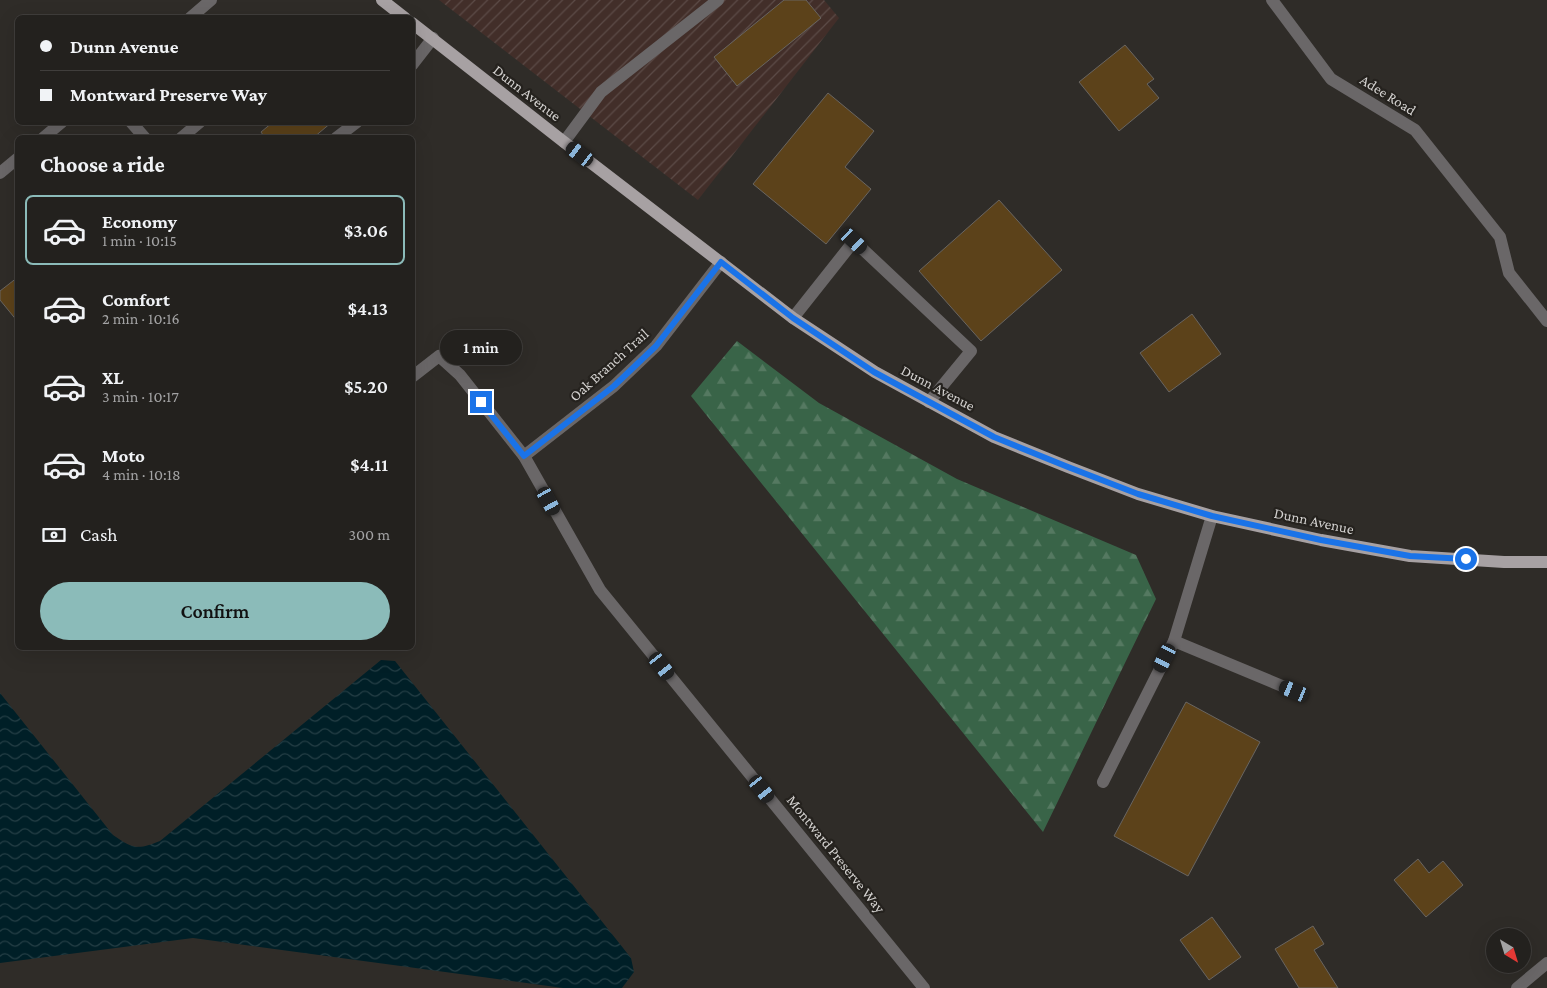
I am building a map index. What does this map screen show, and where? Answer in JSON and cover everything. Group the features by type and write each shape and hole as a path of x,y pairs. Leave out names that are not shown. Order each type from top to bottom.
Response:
{"main road":[{"path":"382,0 401,15"},
{"name":"Dunn Avenue","path":"415,25 793,318 874,372 994,437 1138,494 1212,516 1321,540 1410,556 1504,562 1547,562"}],"street":[{"path":"194,15 212,0"},
{"path":"564,142 601,92 718,0"},
{"name":"Adee Road","path":"1272,0 1331,79 1415,130 1500,237 1509,274 1547,321"},
{"path":"415,60 433,38"},
{"path":"47,135 58,125"},
{"path":"134,125 143,135"},
{"path":"185,135 196,125"},
{"path":"340,135 353,125"},
{"path":"0,173 15,160"},
{"path":"793,318 854,241 971,351 929,402"},
{"name":"Oak Branch Trail","path":"524,456 614,386 656,346 721,262"},
{"name":"Montward Preserve Way","path":"415,375 440,356 460,375 524,456 600,590 924,988"},
{"path":"1103,782 1174,641 1212,516"},
{"path":"1174,641 1294,691"},
{"path":"1516,988 1547,963"}],"shaded area":[{"path":"439,0 824,0 839,18 698,200"}],"green space":[{"path":"737,341 819,403 957,479 1136,555 1156,599 1043,832 691,396"}],"water":[{"path":"381,660 395,661 631,958 634,972 622,988 563,988 193,938 0,963 0,693 113,835 126,843 141,847 160,841"}],"building":[{"path":"784,0 806,0 821,18 737,86 714,57"},
{"path":"1125,45 1154,79 1147,84 1159,98 1119,131 1079,82"},
{"path":"828,93 874,131 845,167 871,189 826,244 753,184"},
{"path":"269,125 328,125 317,135 263,135 261,132"},
{"path":"999,200 1062,270 981,341 919,271"},
{"path":"15,279 15,318 0,300 0,291"},
{"path":"1192,314 1221,354 1169,392 1140,353"},
{"path":"1186,702 1260,742 1188,876 1114,836"},
{"path":"1418,859 1429,873 1443,861 1463,885 1426,917 1394,880"},
{"path":"1212,917 1241,957 1209,980 1180,940"},
{"path":"1313,926 1324,944 1314,950 1338,988 1299,988 1275,949"}],"route":[{"path":"481,402 524,456 614,386 656,346 721,262 793,318 874,372 994,437 1068,467 1138,494 1212,516 1321,540 1410,556 1466,559"}]}
